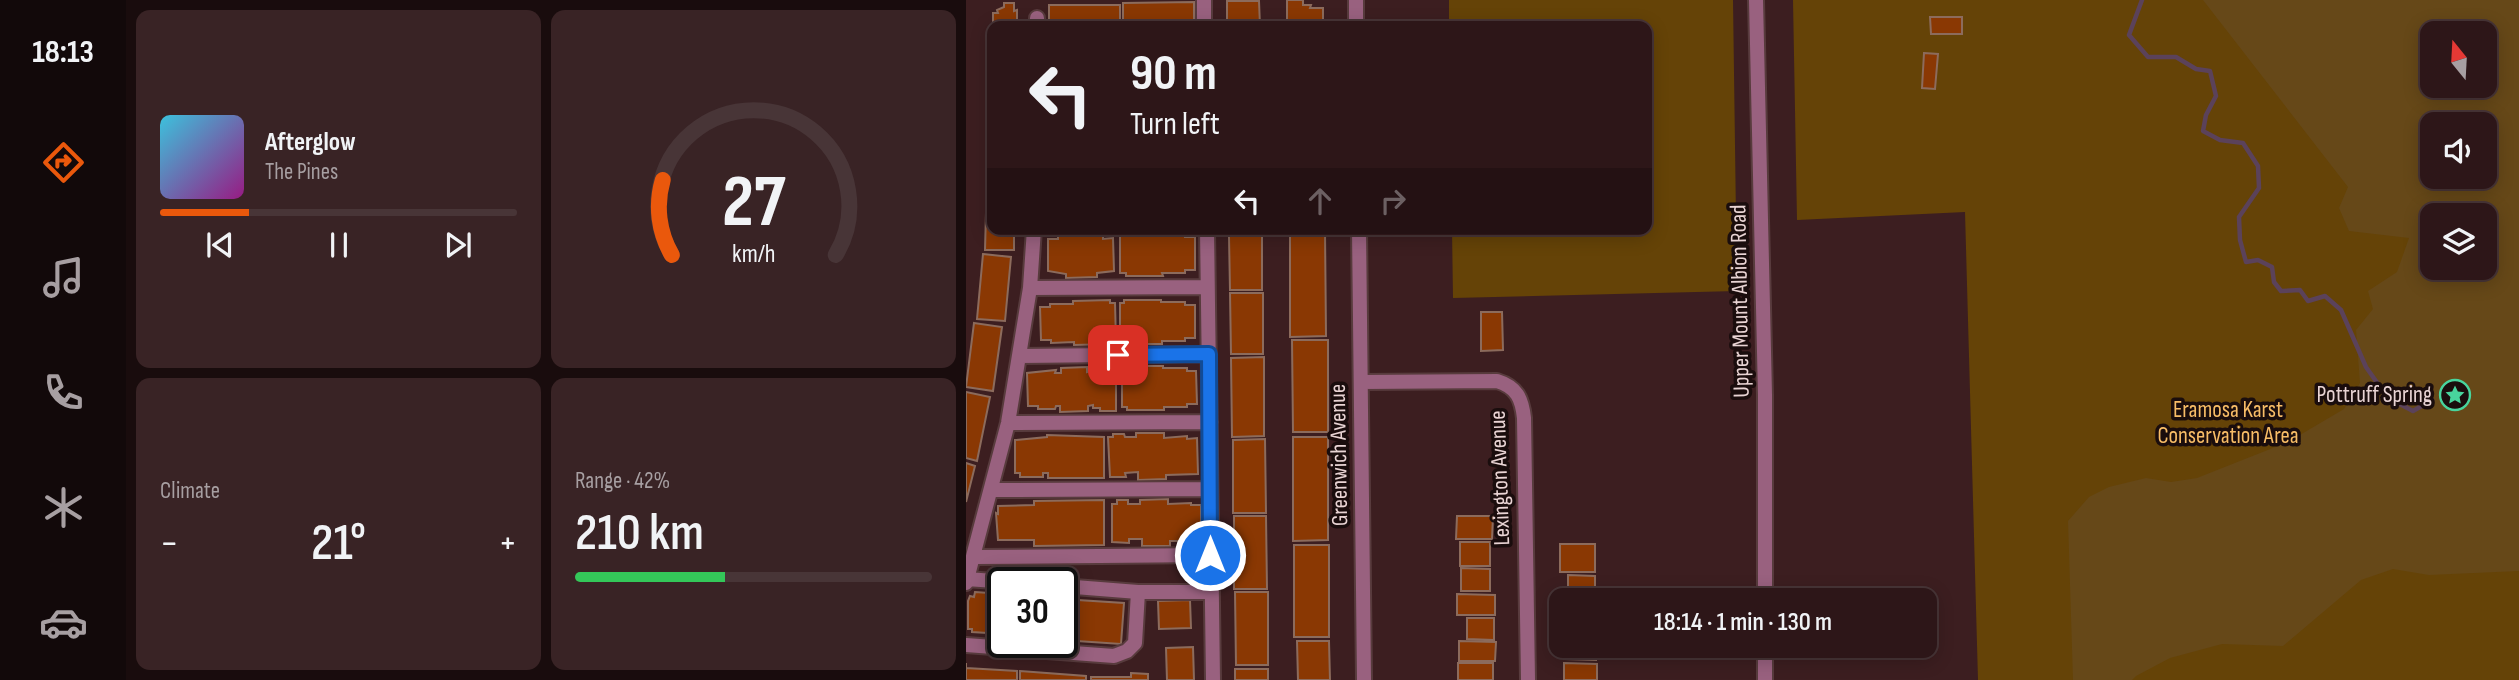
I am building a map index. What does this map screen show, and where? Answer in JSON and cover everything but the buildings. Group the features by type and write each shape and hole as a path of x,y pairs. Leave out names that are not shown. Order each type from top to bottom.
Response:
{"street":[{"path":"1204,0 1204,21"},
{"path":"1356,0 1356,21"},
{"name":"Upper Mount Albion Road","path":"1756,0 1765,395 1765,588"},
{"path":"987,582 967,581 1008,423 1030,288 1034,235"},
{"path":"1207,235 1213,680"},
{"name":"Greenwich Avenue","path":"1359,235 1364,680"},
{"path":"1030,288 1207,287"},
{"path":"1020,356 1209,354"},
{"name":"Lexington Avenue","path":"1362,382 1497,381 1507,384 1519,396 1524,418 1528,680"},
{"path":"1008,423 1210,422"},
{"path":"992,490 1210,489"},
{"path":"974,557 1210,555"},
{"path":"1078,587 1138,592 1212,593"},
{"path":"966,645 1114,656 1127,651 1135,643 1138,592"},
{"path":"1765,658 1765,680"}],"green space":[{"path":"1449,0 1733,0 1737,291 1453,298 1452,235 1652,235 1652,21 1449,21"},
{"name":"Eramosa Karst Conservation Area","path":"1793,0 2519,0 2519,680 1978,680 1965,212 1797,220"}],"shaded area":[{"path":"2203,0 2519,0 2519,571 2429,575 2393,569 2361,580 2283,646 2222,644 2170,658 2132,680 2073,680 2068,521 2089,497 2109,487 2146,478 2171,482 2197,478 2288,442 2344,409 2360,383 2356,330 2373,309 2368,291 2397,272 2409,238 2349,231 2339,208 2348,187"}],"waterway":[{"path":"2142,0 2129,35 2148,57 2176,57 2196,69 2210,71 2216,96 2206,115 2203,131 2220,140 2243,143 2258,166 2259,188 2239,217 2240,240 2246,262 2258,260 2272,267 2274,282 2281,291 2300,290 2308,301 2325,296 2341,310 2366,367 2388,398 2413,411 2432,400"}],"place":[{"name":"Pottruff Spring","path":"2455,395"}],"route":[{"path":"1118,355 1209,354 1210,555"}]}
